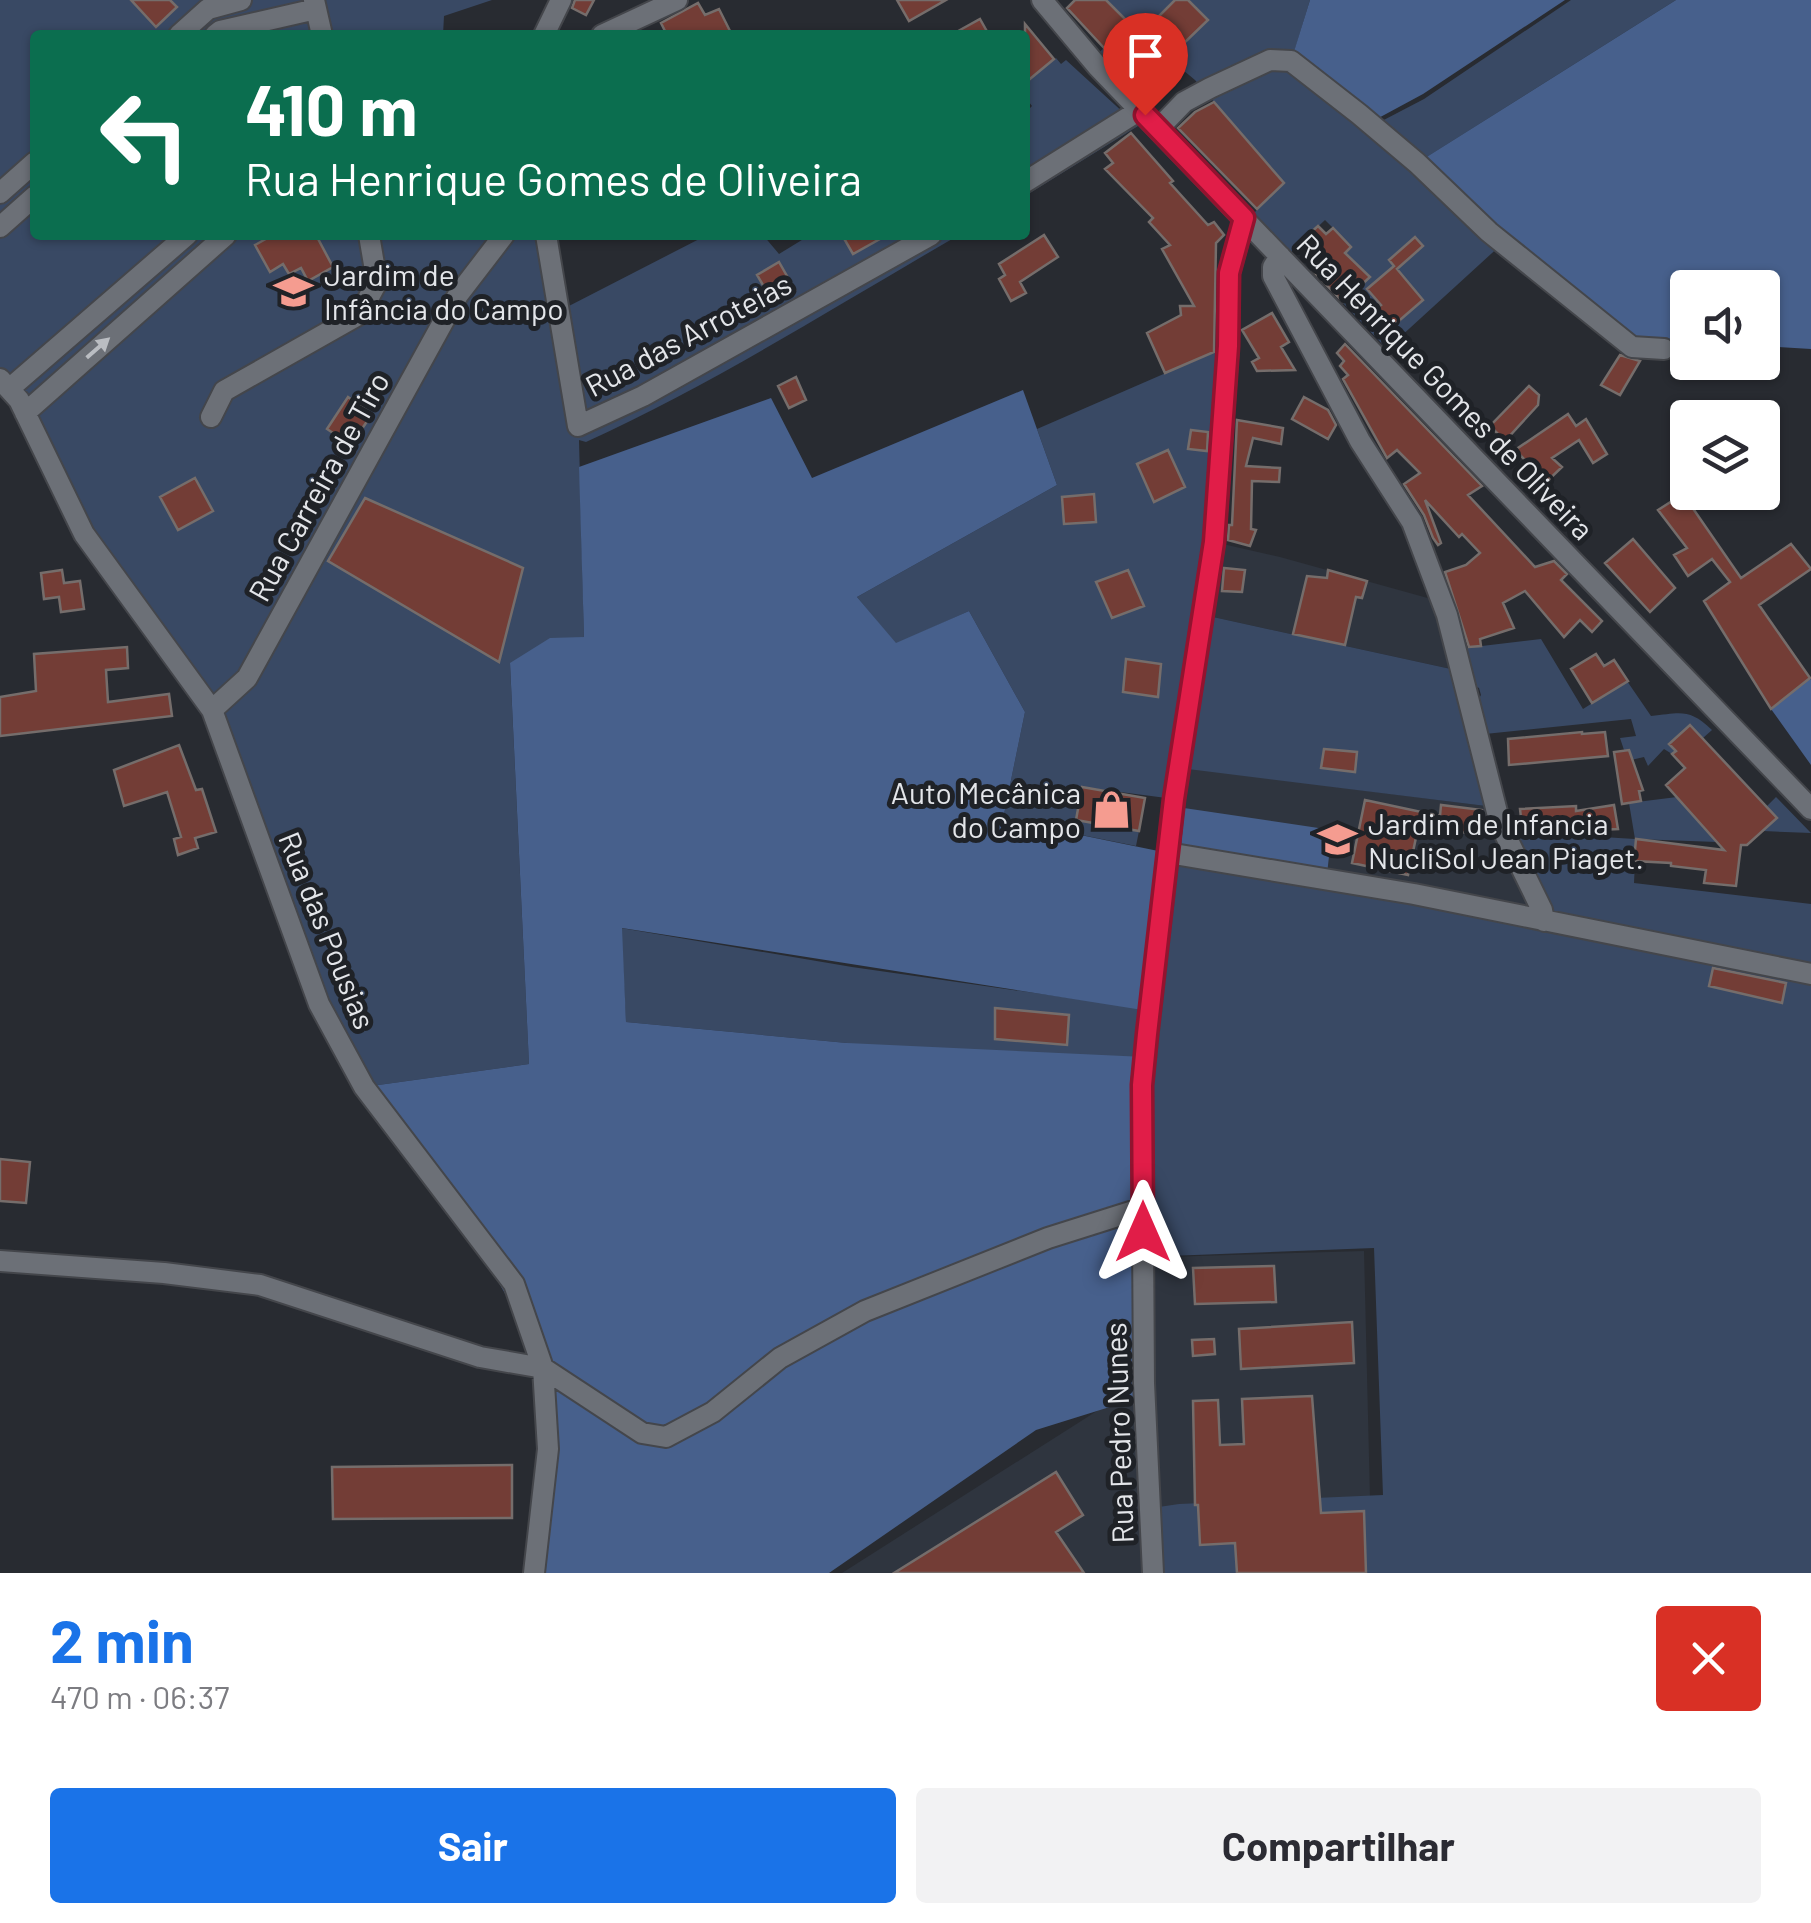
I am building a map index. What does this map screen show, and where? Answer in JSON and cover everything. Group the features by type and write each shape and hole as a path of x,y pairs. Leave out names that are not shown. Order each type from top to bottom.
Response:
{"street":[{"path":"185,30 208,9 242,0"},
{"path":"547,30 562,0"},
{"path":"613,30 678,0"},
{"name":"Rua Henrique Gomes de Oliveira","path":"1042,0 1076,43 1811,809"},
{"path":"224,30 315,5 321,30"},
{"path":"1158,129 1184,102 1210,88 1270,60 1291,62 1359,114 1489,232 1632,348 1664,349"},
{"path":"1030,179 1140,110"},
{"path":"0,193 30,166"},
{"path":"0,227 30,200"},
{"name":"Rua Pedro Nunes","path":"1153,1573 1144,1383 1142,1085 1168,853 1214,542 1228,346 1229,273 1244,218"},
{"path":"4,384 181,240"},
{"path":"25,413 220,240"},
{"path":"211,418 224,391 360,314 376,282 370,240"},
{"name":"Rua Carreira de Tiro","path":"212,710 247,678 458,295 500,240"},
{"name":"Rua das Arroteias","path":"547,240 578,426 643,396 922,240"},
{"path":"1280,256 1273,276 1360,441 1415,530 1447,615 1500,824 1544,921"},
{"name":"Rua das Pousias","path":"4,384 25,413 84,534 212,710 319,1004 364,1087 514,1284 542,1368 548,1449 534,1573"},
{"path":"1168,853 1414,894 1811,974"},
{"path":"0,1261 164,1273 260,1285 480,1357 542,1368 642,1433 666,1437 712,1412 780,1358 865,1311 1048,1238 1143,1208"}],"shaded area":[{"path":"0,0 492,0 444,16 443,30 30,30 30,240 550,240 567,307 697,240 767,240 779,254 802,240 950,240 681,395 586,442 579,440 584,637 510,664 529,1064 364,1087 319,1004 212,710 84,534 0,383"},
{"path":"1107,0 1310,0 1291,62 1503,243 1387,349 1343,303 1369,277 1345,253 1351,246 1325,220 1291,252 1254,213 1284,183 1195,80 1136,31 1108,62 1099,53 1128,22"},
{"path":"1310,0 1565,0 1423,94 1373,121 1291,61"},
{"path":"1571,0 1676,0 1422,160 1378,123 1424,99"},
{"path":"1676,0 1811,0 1811,349 1780,347 1780,270 1670,270 1670,348 1632,347 1417,163"},
{"path":"1056,58 1061,64 1066,60 1138,126 1030,193 1030,79"},
{"path":"1228,346 1204,615 1460,671 1494,807 1180,768 1174,799 1082,787 1077,820 1139,831 1136,846 1003,819 1025,712 969,611 896,644 857,597 1057,485 1037,429"},
{"path":"1023,390 1057,485 857,597 896,643 969,611 1025,712 1003,819 1168,853 1149,1011 622,928 626,1022 847,1043 1145,1057 1145,1396 1036,1430 829,1573 534,1573 548,1449 534,1344 456,1208 364,1087 529,1064 510,663 550,638 584,637 579,467 771,398 812,478"},
{"path":"1214,542 1442,602 1460,671 1204,615"},
{"path":"1541,639 1583,709 1627,681 1651,716 1684,714 1712,730 1703,738 1689,725 1670,744 1676,751 1672,754 1664,749 1648,766 1644,757 1631,760 1629,750 1624,750 1620,738 1636,736 1631,719 1485,734 1478,700 1481,695 1465,648"},
{"path":"1811,680 1811,765 1771,709"},
{"name":"Jardim de Infancia NucliSol Jean Piaget.","path":"1179,767 1494,807 1542,910 1168,853"},
{"path":"1677,797 1717,842 1636,839 1634,883 1811,904 1811,1573 1153,1573 1152,1508 1383,1495 1374,1248 1143,1257 847,1043 626,1022 621,928 852,967 1140,1008 1168,853 1543,921 1502,831 1635,839 1629,803"},
{"path":"1776,797 1811,833 1763,831 1777,818 1767,806"},
{"path":"1184,808 1332,830 1327,874 1181,849"},
{"path":"1364,1251 1370,1498 1572,1573 842,1573 1133,1388 1133,1258"}],"building":[{"path":"131,0 170,0 177,7 156,27"},
{"path":"575,0 594,0 586,15 572,8"},
{"path":"897,0 946,0 909,21"},
{"path":"1075,0 1106,0 1128,22 1104,48 1067,8"},
{"path":"1175,0 1188,0 1208,20 1180,47 1154,21"},
{"path":"698,3 705,15 719,9 730,30 664,30 661,23"},
{"path":"980,19 986,30 960,30"},
{"path":"1030,30 1054,59 1030,79"},
{"path":"1214,102 1284,183 1257,209 1178,128 1195,112"},
{"path":"1131,133 1208,225 1214,222 1224,235 1216,243 1214,352 1165,373 1147,333 1181,315 1180,306 1194,306 1162,249 1170,245 1149,222 1153,218 1105,169 1113,163 1105,153"},
{"path":"1318,226 1326,234 1333,228 1351,247 1345,253 1370,277 1343,302 1313,271 1320,265 1299,243"},
{"path":"1044,235 1058,257 1020,282 1026,293 1011,301 999,279 1005,275 999,264"},
{"path":"1415,237 1423,246 1397,269 1423,300 1393,326 1367,289 1394,266 1389,260"},
{"path":"264,240 319,240 333,267 308,281 301,268 289,274 283,264 270,272 255,245"},
{"path":"845,240 878,240 853,254"},
{"path":"779,262 795,290 773,302 757,275"},
{"path":"1272,313 1289,342 1281,347 1295,370 1257,371 1252,362 1259,358 1242,330"},
{"path":"1345,344 1482,486 1468,495 1535,567 1554,561 1567,574 1561,580 1602,621 1592,632 1580,620 1564,637 1525,591 1503,603 1514,628 1480,639 1481,646 1469,647 1445,572 1466,565 1480,553 1462,534 1459,537 1425,500 1441,543 1438,545 1433,538 1404,484 1420,473 1397,450 1387,458 1343,379 1348,375 1340,366 1344,361 1337,353"},
{"path":"1620,355 1640,361 1620,395 1601,385"},
{"path":"796,377 806,400 789,408 778,386"},
{"path":"1529,386 1539,395 1538,405 1505,441 1490,426"},
{"path":"348,397 372,414 351,445 327,429"},
{"path":"1304,397 1328,410 1336,425 1328,439 1292,419"},
{"path":"1568,414 1576,426 1586,419 1607,454 1593,463 1579,440 1552,458 1562,467 1538,490 1520,472 1529,464 1515,450"},
{"path":"1237,420 1283,428 1281,444 1253,438 1246,466 1280,468 1279,482 1252,481 1251,529 1256,530 1250,546 1228,540"},
{"path":"1191,430 1208,432 1207,451 1188,449"},
{"path":"1168,450 1185,487 1154,502 1137,464"},
{"path":"195,478 213,511 178,530 160,497"},
{"path":"1094,494 1096,522 1064,524 1062,497"},
{"path":"365,498 523,568 499,662 328,561"},
{"path":"1670,502 1670,510 1694,510 1741,578 1791,544 1811,569 1759,605 1810,678 1771,709 1704,601 1730,582 1712,559 1688,576 1674,555 1687,548 1658,510"},
{"path":"1633,539 1675,588 1650,612 1605,563"},
{"path":"1224,568 1245,570 1242,592 1222,591"},
{"path":"62,570 64,583 80,581 84,609 61,612 59,597 44,599 41,573"},
{"path":"1128,570 1144,606 1112,618 1096,582"},
{"path":"1328,570 1367,581 1362,598 1356,597 1345,645 1293,634 1307,576 1327,578"},
{"path":"127,647 128,668 106,670 108,702 169,694 172,716 0,736 0,697 36,691 34,654"},
{"path":"1596,654 1604,666 1614,660 1628,681 1592,703 1571,669"},
{"path":"1126,659 1161,664 1158,697 1123,692"},
{"path":"1690,725 1777,818 1747,845 1741,845 1736,886 1704,883 1706,870 1634,861 1636,839 1724,850 1666,785 1685,768 1672,754 1676,751 1669,744"},
{"path":"1605,732 1608,756 1509,765 1508,739"},
{"path":"179,745 196,790 202,789 216,832 195,838 198,848 178,855 174,839 181,837 167,792 124,806 114,770"},
{"path":"1324,749 1357,752 1355,772 1321,768"},
{"path":"1629,750 1643,790 1639,791 1641,801 1622,804 1614,752"},
{"name":"Auto Mecânica do Campo","path":"1082,787 1145,798 1139,831 1076,820"},
{"path":"1365,800 1440,816 1441,805 1482,810 1479,834 1424,828 1423,834 1417,833 1408,875 1352,863"},
{"path":"1614,805 1618,829 1579,831 1578,824 1522,827 1520,809 1576,806 1576,811"},
{"path":"1713,968 1786,983 1782,1003 1709,986"},
{"path":"995,1008 1069,1015 1067,1045 995,1039"},
{"path":"0,1159 30,1162 26,1203 0,1201"},
{"path":"1274,1266 1276,1302 1195,1304 1193,1268"},
{"path":"1352,1322 1354,1363 1241,1369 1239,1329"},
{"path":"1214,1339 1215,1354 1193,1356 1192,1340"},
{"path":"1312,1396 1321,1513 1364,1511 1366,1573 1237,1573 1235,1543 1200,1545 1195,1505 1193,1401 1218,1400 1220,1445 1244,1444 1242,1399"},
{"path":"512,1465 512,1518 333,1519 332,1467"},
{"path":"1056,1472 1083,1515 1056,1532 1084,1573 894,1573"}],"place":[{"name":"Jardim de Infância do Campo","path":"294,291"},
{"name":"Auto Mecânica do Campo","path":"1111,809"},
{"name":"Jardim de Infancia NucliSol Jean Piaget.","path":"1338,840"}],"route":[{"path":"1143,1232 1142,1085 1147,1034 1174,799 1214,542 1228,346 1229,273 1244,218 1145,115"}]}
